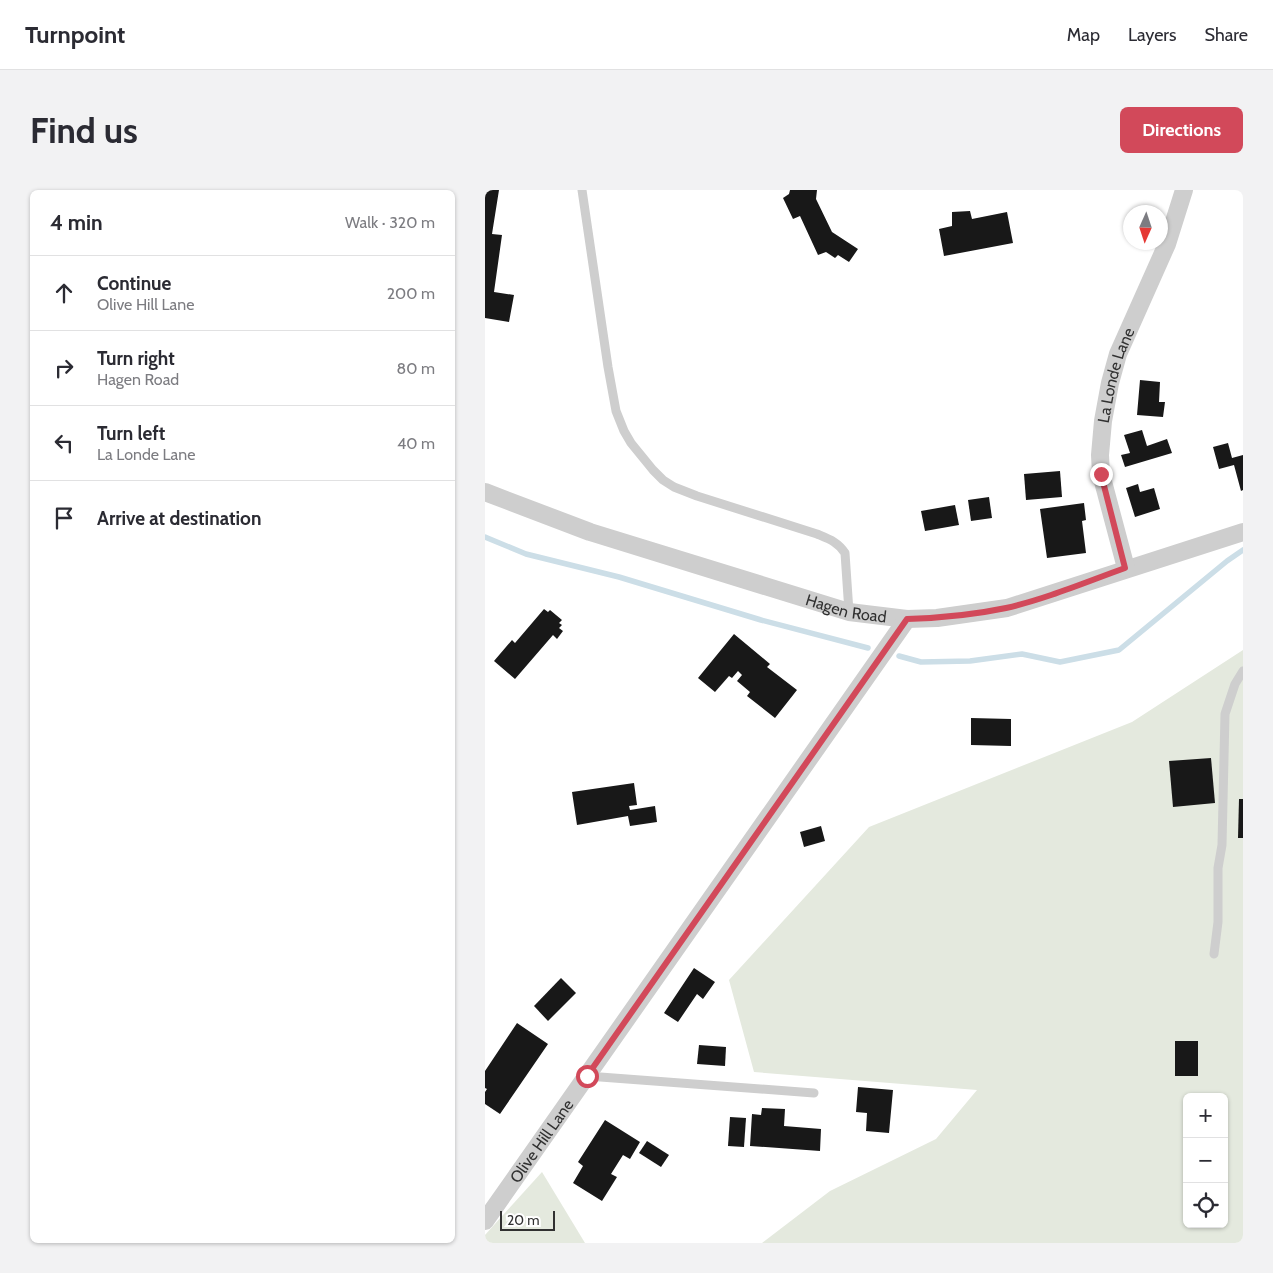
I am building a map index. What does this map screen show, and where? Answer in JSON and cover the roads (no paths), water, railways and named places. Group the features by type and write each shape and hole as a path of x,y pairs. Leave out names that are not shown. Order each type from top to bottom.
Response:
{"street":[{"name":"La Londe Lane","path":"1125,568 1101,474 1100,455 1103,421 1118,354 1167,244 1184,190"},
{"name":"Hagen Road","path":"485,492 589,532 849,612 907,619 937,618 1007,608 1125,568 1243,532"},
{"name":"Olive Hill Lane","path":"485,1222 907,619"}],"lane":[{"path":"582,190 616,411 631,443 663,480 675,486 697,496 832,540 845,553 849,612"},
{"path":"1214,954 1218,922 1218,868 1222,845 1225,714 1235,684 1243,671"},
{"path":"587,1076 814,1093"}],"waterway":[{"path":"485,537 526,554 619,577 761,620 868,648"},
{"path":"899,656 921,662 970,661 1022,654 1060,662 1119,650 1243,550"}]}
